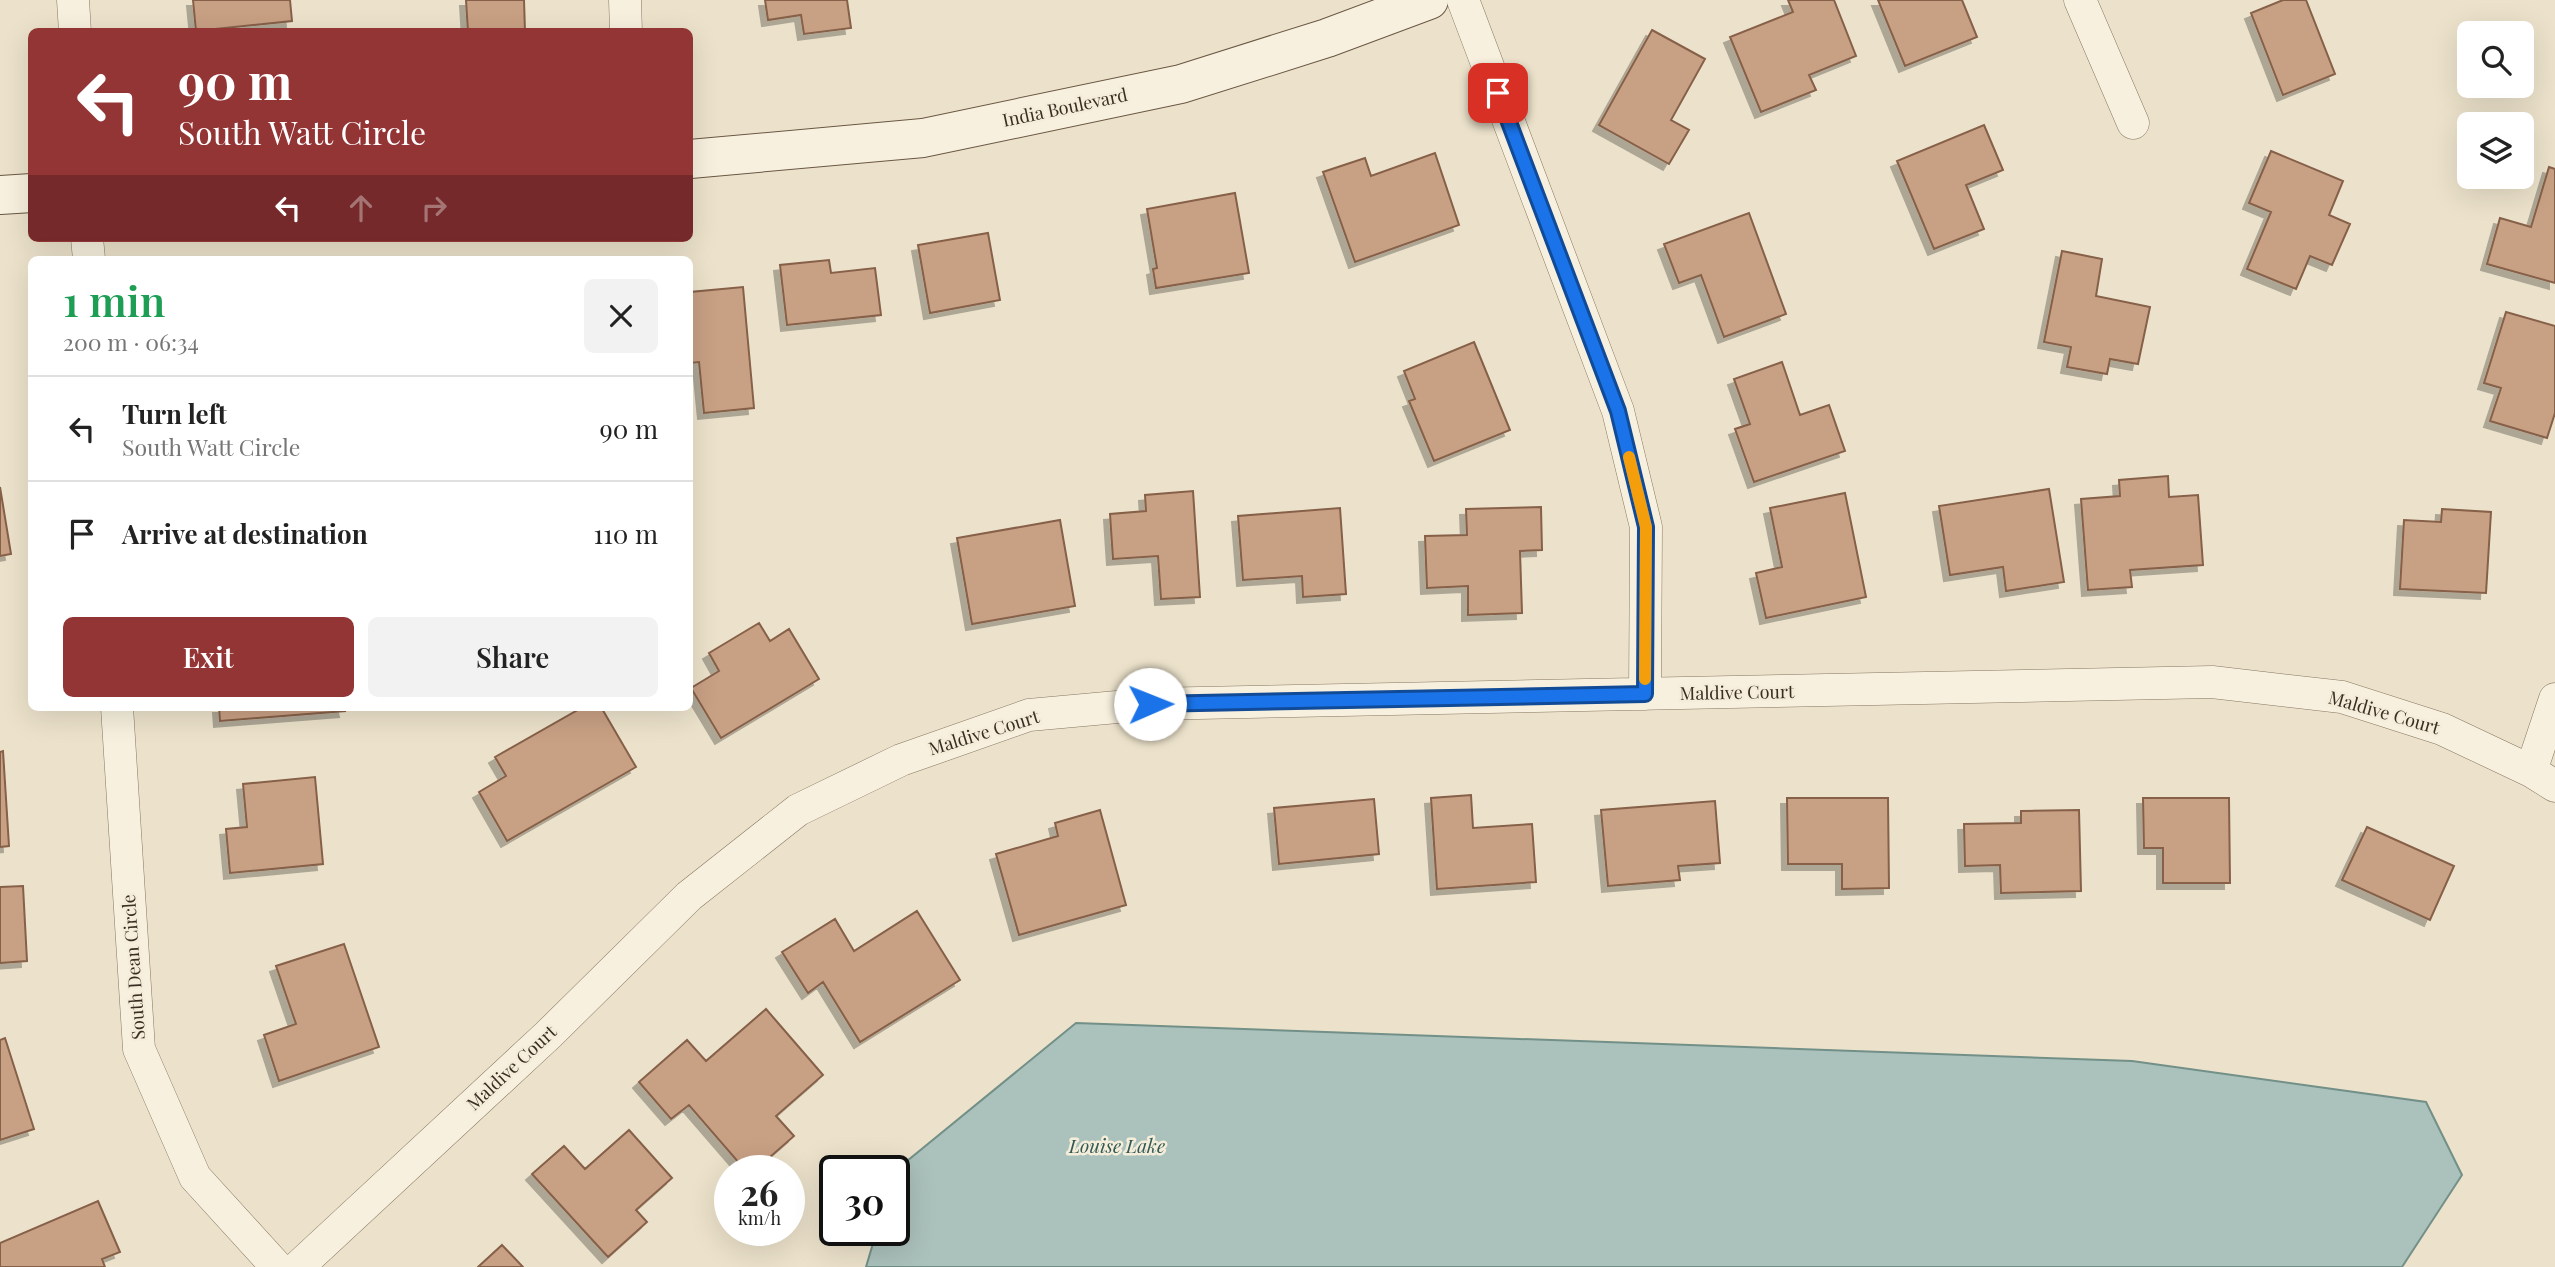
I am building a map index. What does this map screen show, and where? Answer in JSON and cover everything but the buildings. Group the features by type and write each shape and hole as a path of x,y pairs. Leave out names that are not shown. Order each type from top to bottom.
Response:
{"street":[{"path":"73,0 75,28"},
{"path":"625,0 626,28"},
{"name":"India Boulevard","path":"693,159 923,138 1181,84 1327,38 1429,0"},
{"path":"1463,0 1618,411 1646,527 1645,694"},
{"path":"2080,0 2133,123"},
{"path":"0,195 28,193"},
{"name":"Maldive Court","path":"298,1267 548,1035 689,896 798,810 901,760 1030,715 1150,704 2212,682 2342,697 2442,729 2543,779"},
{"path":"2543,779 2555,699"},
{"name":"South Dean Circle","path":"117,711 139,1049 195,1177 277,1267"}],"water":[{"name":"Louise Lake","path":"1076,1023 2132,1061 2426,1102 2462,1175 2402,1267 866,1267 872,1246 910,1246 910,1159"}],"slow traffic":[{"path":"1629,457 1646,527 1645,679"}],"route":[{"path":"1150,704 1645,694 1646,527 1618,411 1498,93"}]}
